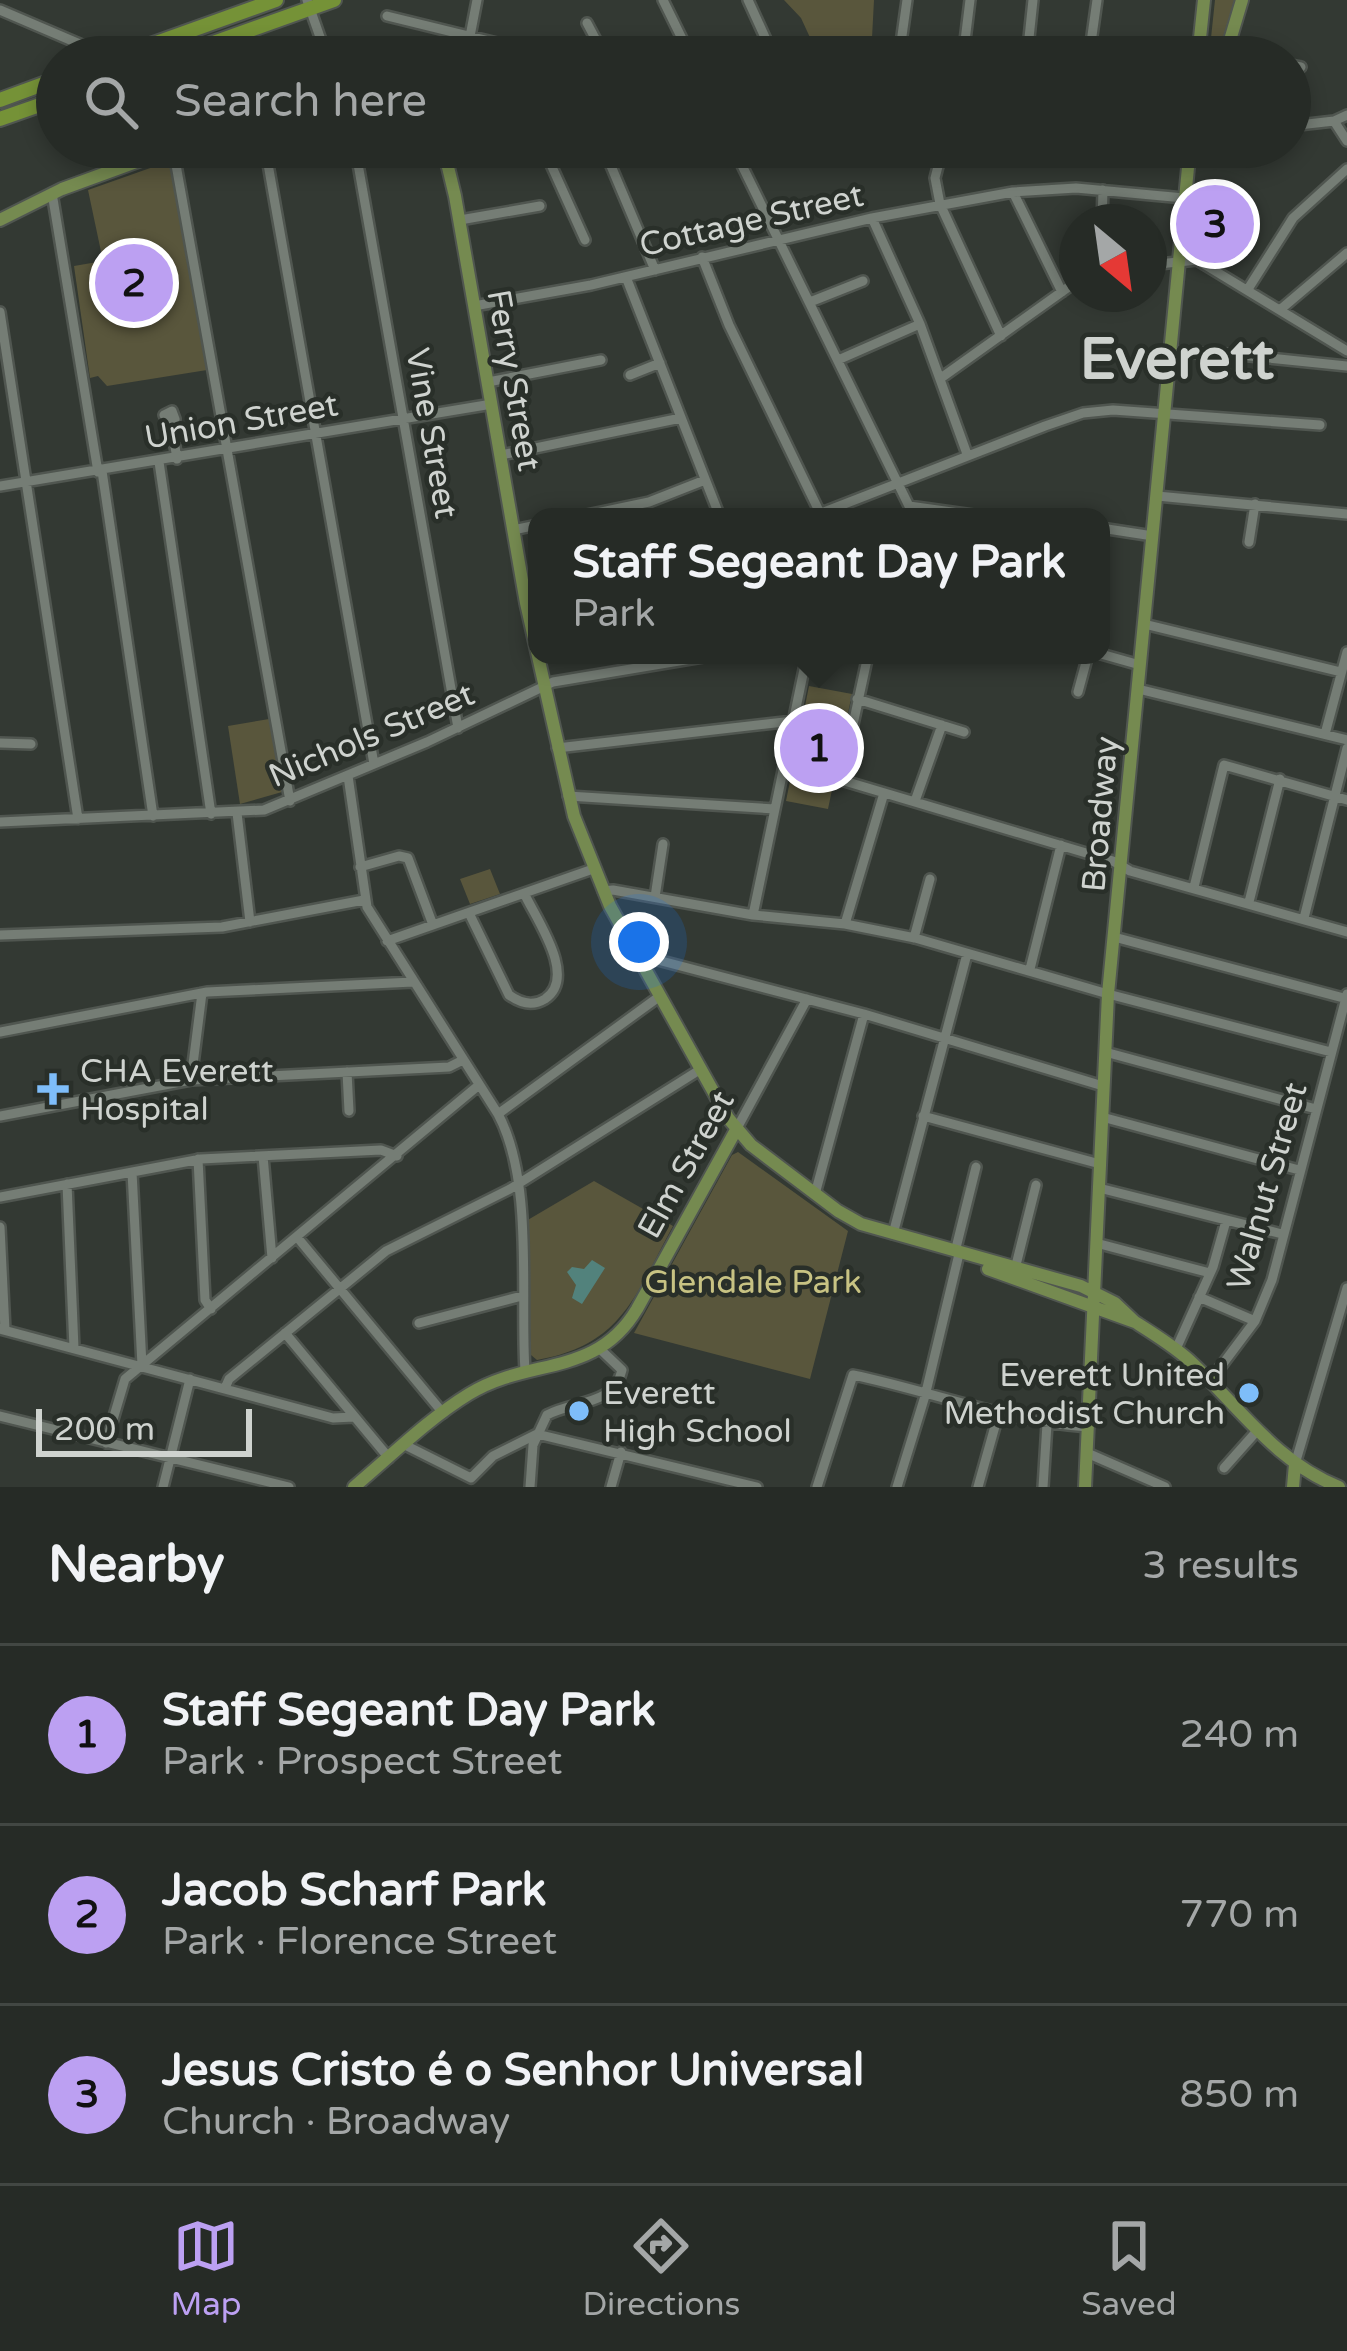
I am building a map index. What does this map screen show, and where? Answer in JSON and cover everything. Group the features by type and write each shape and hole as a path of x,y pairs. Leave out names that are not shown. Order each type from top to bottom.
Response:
{"highway":[{"path":"176,36 276,0"},
{"path":"227,36 308,4 334,0"},
{"path":"0,100 36,87"},
{"path":"0,119 36,106"}],"main road":[{"path":"1200,36 1204,0"},
{"path":"1232,36 1242,0"},
{"path":"0,220 52,193 120,168"},
{"name":"Ferry Street","path":"450,168 528,589"},
{"name":"Broadway","path":"1085,1487 1108,994 1188,168"},
{"name":"Ferry Street","path":"540,664 568,796 592,869 736,1130 849,1218 1115,1303 1176,1349 1256,1432 1295,1464 1340,1487"},
{"name":"Elm Street","path":"600,1349 635,1312 736,1130"},
{"path":"354,1487 483,1386 525,1371 569,1363 600,1349"},
{"path":"1293,1487 1295,1464"}],"street":[{"path":"387,16 470,36 477,0"},
{"path":"663,0 681,36"},
{"path":"748,0 764,36"},
{"path":"902,36 907,0"},
{"path":"966,36 970,0"},
{"path":"1029,36 1033,0"},
{"path":"1092,36 1097,0"},
{"path":"308,4 319,36"},
{"path":"0,10 61,36"},
{"path":"587,23 594,36"},
{"path":"1311,124 1347,115"},
{"path":"1334,121 1347,141"},
{"path":"178,168 290,801"},
{"path":"269,168 374,764"},
{"name":"Vine Street","path":"360,168 458,728"},
{"path":"552,168 585,240"},
{"path":"612,168 656,270"},
{"path":"744,168 898,482 906,508"},
{"path":"938,168 940,204 1001,336"},
{"path":"1247,289 1293,218 1347,169"},
{"path":"1103,190 1103,204"},
{"name":"Cottage Street","path":"474,306 626,277 872,218 1013,192 1103,190 1184,198"},
{"path":"1013,192 1059,286"},
{"path":"52,193 153,816"},
{"path":"460,220 540,206"},
{"path":"872,218 920,324 968,454"},
{"path":"1282,309 1347,253"},
{"path":"702,257 812,508"},
{"path":"1167,263 1197,260 1342,348 1341,365 1171,352"},
{"path":"626,277 716,508"},
{"path":"810,302 863,281"},
{"path":"941,378 1059,294"},
{"path":"0,312 78,819"},
{"path":"838,360 920,324"},
{"path":"488,382 601,360"},
{"path":"630,375 660,364"},
{"name":"Union Street","path":"0,487 492,404"},
{"path":"833,508 1083,413 1113,410 1320,425"},
{"path":"501,455 681,418"},
{"path":"171,422 177,460"},
{"path":"159,462 211,814"},
{"path":"620,508 705,480"},
{"path":"1157,496 1347,514"},
{"path":"1249,542 1256,505"},
{"path":"514,530 528,527"},
{"path":"1110,529 1153,536"},
{"path":"1144,624 1341,672"},
{"path":"1325,734 1347,652"},
{"path":"1110,657 1140,665"},
{"name":"Nichols Street","path":"0,822 237,813 290,801 554,682 662,664"},
{"path":"753,915 806,664"},
{"path":"866,664 841,780 1347,932"},
{"path":"1078,692 1086,664"},
{"path":"1138,688 1325,734 1347,744 1341,798 1304,918"},
{"path":"857,699 964,732"},
{"path":"557,748 793,721"},
{"path":"915,801 942,725"},
{"path":"0,743 31,744"},
{"path":"1194,887 1224,765 1341,798"},
{"path":"348,776 364,900 498,1114 514,1150 525,1371"},
{"path":"1249,902 1280,778"},
{"path":"845,924 884,793"},
{"path":"568,796 775,809"},
{"path":"237,813 250,922"},
{"path":"655,897 664,844"},
{"path":"1030,970 1061,845"},
{"path":"360,867 405,851 433,925"},
{"path":"387,941 592,869"},
{"path":"914,938 930,879"},
{"path":"602,891 914,938 1331,1052"},
{"path":"469,913 509,995 524,1003 538,1002 556,988 559,972 524,893"},
{"path":"0,935 222,927 364,900"},
{"path":"1114,937 1347,997"},
{"path":"893,1234 967,953"},
{"path":"640,960 650,958 864,1014 1102,1086"},
{"path":"0,1032 202,993 413,982"},
{"path":"190,1080 202,993"},
{"path":"498,1114 659,996"},
{"name":"Walnut Street","path":"1210,1381 1255,1321 1272,1280 1347,997"},
{"name":"Elm Street","path":"736,1130 807,999"},
{"path":"815,1194 864,1014"},
{"path":"1105,1052 1316,1109"},
{"path":"0,1116 190,1080 449,1067 463,1060"},
{"path":"225,1388 230,1379 393,1247 518,1183 701,1069"},
{"path":"347,1072 349,1111"},
{"path":"106,1443 121,1385 479,1085"},
{"path":"923,1116 1100,1164"},
{"path":"1102,1117 1299,1170"},
{"path":"0,1197 198,1159 384,1150 397,1156"},
{"path":"263,1156 272,1258"},
{"path":"198,1159 205,1300 211,1309"},
{"path":"897,1487 926,1390 976,1167"},
{"path":"132,1172 142,1365"},
{"path":"67,1184 74,1348"},
{"path":"1014,1274 1036,1185"},
{"path":"1099,1188 1282,1234"},
{"path":"1176,1349 1210,1273 1226,1221"},
{"path":"0,1227 2,1330 333,1418 354,1417"},
{"path":"297,1237 443,1413"},
{"path":"1096,1243 1210,1273"},
{"path":"1295,1464 1347,1288"},
{"path":"419,1323 522,1295"},
{"path":"1199,1297 1255,1321"},
{"path":"285,1333 389,1458"},
{"path":"530,1487 529,1464 537,1434 550,1413 616,1389 622,1370 600,1349"},
{"path":"818,1487 853,1375 1047,1424 1088,1427"},
{"path":"163,1487 190,1379"},
{"path":"978,1487 999,1412"},
{"path":"0,1416 289,1487"},
{"path":"1042,1487 1047,1424"},
{"path":"1224,1468 1256,1432"},
{"path":"405,1445 471,1478 496,1454 537,1434 757,1487"},
{"path":"611,1487 621,1452"},
{"path":"1087,1453 1166,1487"},
{"path":"706,1487 709,1474"}],"green space":[{"path":"784,0 874,0 872,36 809,36"},
{"path":"1215,0 1235,0 1225,36 1211,36"},
{"path":"150,168 171,168 207,370 107,386 98,376 90,378 74,266 103,261 88,190"},
{"path":"809,686 852,694 828,809 786,801"},
{"path":"269,719 282,792 240,804 228,726"},
{"path":"490,869 500,894 470,904 460,879"},
{"name":"Glendale Park","path":"738,1152 848,1231 810,1379 634,1333 732,1155"},
{"path":"594,1181 673,1226 636,1295 608,1329 566,1353 537,1360 531,1355 526,1221"}],"water":[{"path":"592,1260 605,1268 582,1304 572,1298 576,1285 567,1272 572,1267 584,1269"}],"place":[{"name":"Jesus Cristo é o Senhor Universal","path":"1215,224"},
{"name":"Jacob Scharf Park","path":"134,283"},
{"name":"Staff Segeant Day Park","path":"819,748"},
{"name":"CHA Everett Hospital","path":"53,1089"},
{"name":"Everett United Methodist Church","path":"1249,1393"},
{"name":"Everett High School","path":"579,1411"}],"district":[{"name":"Everett","path":"1177,358"}]}
